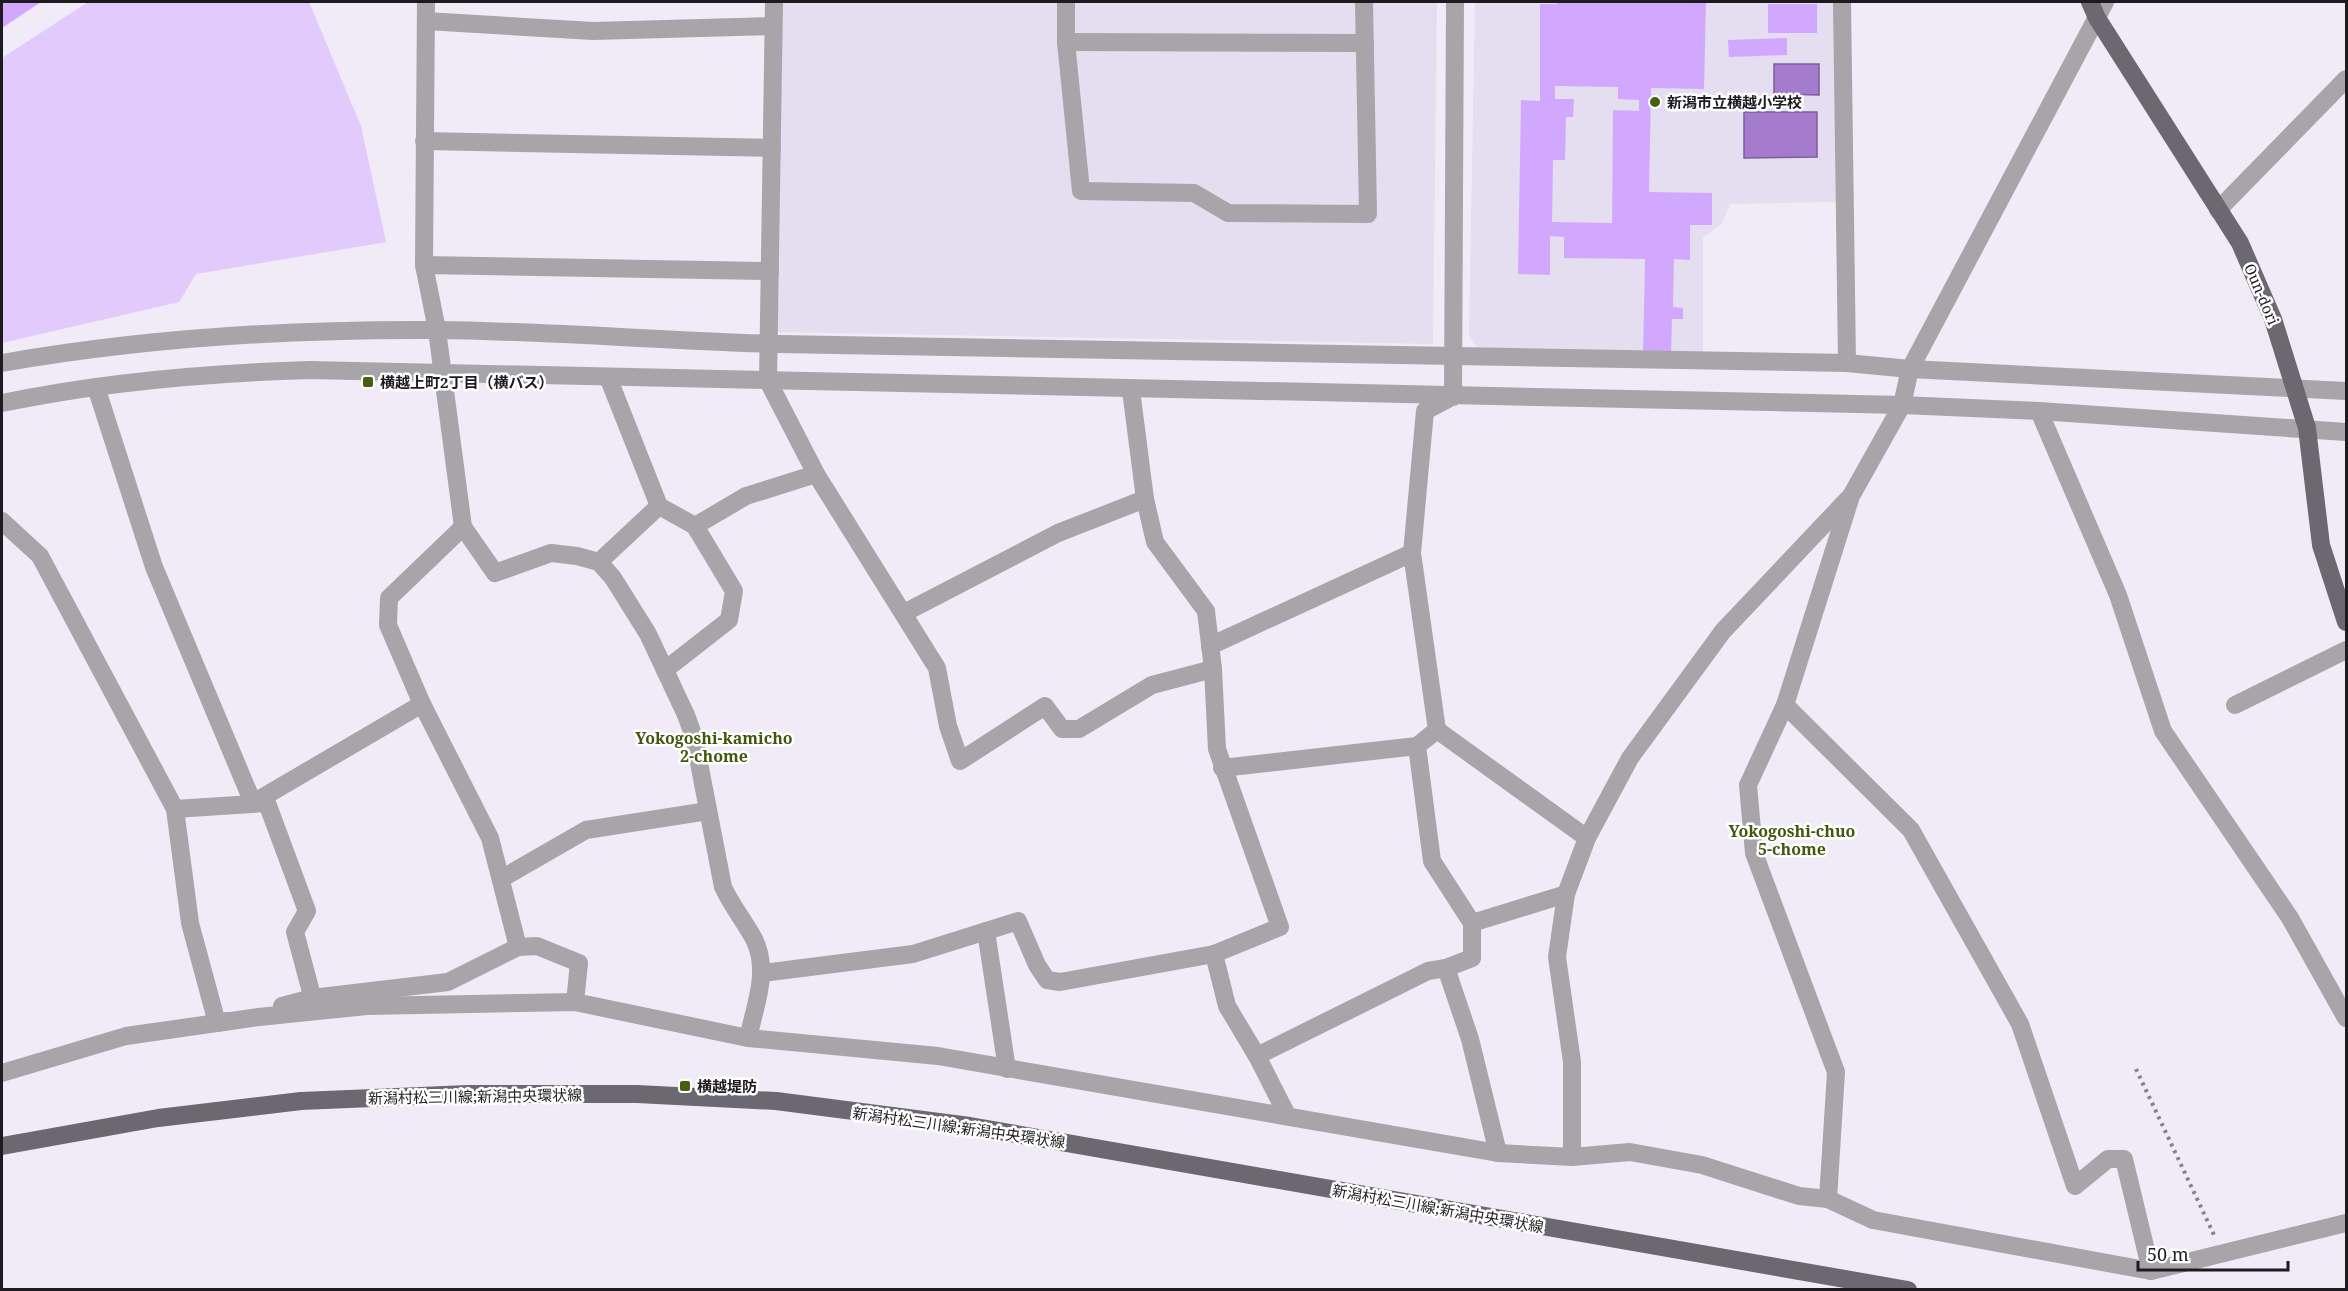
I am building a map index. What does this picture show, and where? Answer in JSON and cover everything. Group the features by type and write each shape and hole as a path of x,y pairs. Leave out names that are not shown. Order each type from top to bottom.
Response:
{"main road":[{"name":"Oun-dori","path":"2093,10 2240,243 2273,319 2307,428 2321,545 2346,622"},
{"name":"新潟村松三川線;新潟中央環状線","path":"2,1146 158,1118 301,1101 491,1094 637,1094 776,1101 970,1126 1908,1290"}],"street":[{"path":"426,2 424,265 437,330 463,527 495,573 551,553 577,556 599,562 613,578 631,606 665,670 694,737 723,887 733,909 754,939 761,959 762,973 748,1038"},
{"path":"774,2 768,381 816,474 937,668 948,726 960,760 1046,706 1062,729 1079,729 1152,685 1213,669"},
{"path":"1066,2 1066,42 1081,191 1194,193 1228,213 1368,214 1364,2"},
{"path":"1453,397 1455,359 1455,2"},
{"path":"1842,2 1847,363"},
{"path":"1828,1199 1836,1072 1754,853 1748,785 1785,705 1851,496 1902,405 1910,369 2093,10 2105,2"},
{"path":"426,21 593,31 773,26"},
{"path":"1066,42 1365,43"},
{"path":"2218,210 2346,79"},
{"path":"424,141 772,148"},
{"path":"424,265 770,271"},
{"path":"2,363 89,348 250,333 437,330 769,344 1455,359 1847,363 1910,369 2295,386 2346,391"},
{"path":"2,404 68,389 223,373 310,370 1072,386 1131,390 1902,405 2039,411 2346,432"},
{"path":"608,377 659,506 695,526 734,591 729,620 665,670"},
{"path":"96,387 154,567 253,803"},
{"path":"762,973 913,954 1018,921 1037,965 1047,980 1060,982 1214,954 1280,927 1216,749 1213,669 1206,611 1155,542 1145,499 1131,390"},
{"path":"1453,397 1425,411 1412,553 1437,730 1587,838"},
{"path":"2039,411 2118,595 2163,731 2290,918 2346,1018"},
{"path":"695,526 746,496 816,474"},
{"path":"1572,1157 1572,1062 1557,957 1566,894 1587,838 1630,758 1723,631 1851,496"},
{"path":"904,613 1058,533 1145,499"},
{"path":"599,562 659,506"},
{"path":"2,521 40,556 175,809 190,923 217,1023"},
{"path":"463,527 389,598 388,625 422,704 490,838 518,947"},
{"path":"1210,646 1412,553"},
{"path":"2235,705 2346,650"},
{"path":"253,803 422,704"},
{"path":"1785,705 1911,830 2020,1024 2075,1186 2108,1159 2124,1159 2151,1271"},
{"path":"1222,768 1417,746 1437,730"},
{"path":"1257,1056 1428,971 1446,968 1472,958 1472,922 1432,861 1417,746"},
{"path":"175,809 267,803 307,911 295,932 314,1004"},
{"path":"501,879 586,830 708,812"},
{"path":"1472,922 1566,894"},
{"path":"986,931 1007,1069"},
{"path":"2,1073 126,1036 217,1023 448,982 518,947 537,946 579,963 575,1002"},
{"path":"1214,954 1227,1006 1257,1056 1287,1115"},
{"path":"1446,968 1470,1039 1498,1153"},
{"path":"314,1004 367,1006 575,1002 748,1038 938,1056 1498,1153 1572,1157 1630,1152 1702,1165 1799,1196 1828,1199 1873,1220 2151,1271 2346,1223"}],"path":[{"path":"2136,1069 2223,1253"}],"shaded area":[{"path":"88,2 309,2 361,126 386,242 196,274 179,302 2,343 2,58"},
{"path":"781,2 1437,2 1433,344 775,332"},
{"name":"新潟市立横越小学校","path":"1475,2 1837,2 1837,202 1730,204 1722,223 1703,238 1703,358 1480,353 1469,334"},
{"path":"1774,64 1819,64 1819,95 1774,94"},
{"path":"1744,112 1817,112 1817,157 1744,158"}],"building":[{"path":"2,2 41,2 2,28"},
{"path":"1557,2 1706,2 1704,89 1651,88 1649,192 1712,193 1712,225 1690,225 1690,260 1674,259 1673,307 1683,308 1683,319 1672,319 1671,354 1643,353 1645,259 1564,258 1564,237 1550,236 1550,275 1518,274 1521,100 1540,101 1540,4 1557,4","holes":["1555,86 1618,87 1618,99 1639,100 1639,111 1613,110 1612,223 1552,222 1553,160 1565,160 1566,117 1573,117 1574,99 1555,99"]},
{"path":"1768,4 1817,4 1817,33 1768,33"},
{"path":"1787,38 1787,55 1729,57 1728,40"}],"place":[{"name":"新潟市立横越小学校","path":"1655,102"},
{"name":"横越上町2丁目（横バス）","path":"368,382"},
{"name":"横越堤防","path":"685,1086"}],"district":[{"name":"Yokogoshi-kamicho 2-chome","path":"714,747"},
{"name":"Yokogoshi-chuo 5-chome","path":"1792,840"}]}
